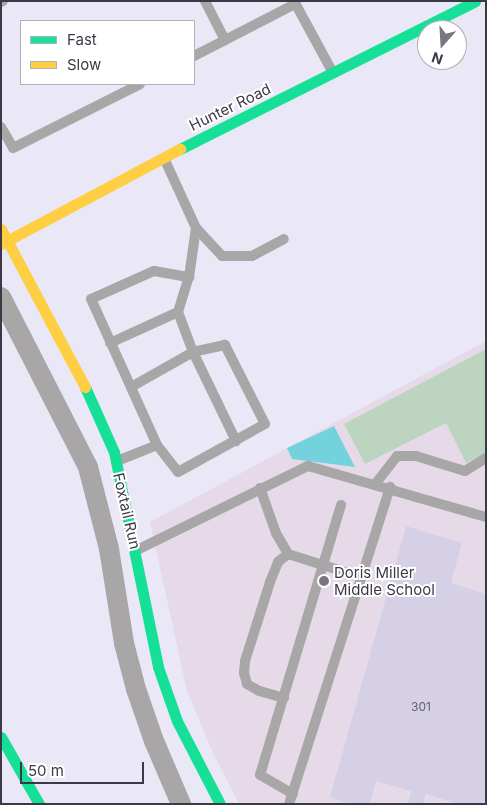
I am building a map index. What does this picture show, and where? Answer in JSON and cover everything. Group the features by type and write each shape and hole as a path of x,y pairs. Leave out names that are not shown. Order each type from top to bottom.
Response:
{"street":[{"name":"Hunter Road","path":"5,242 164,157 474,1"},
{"name":"Foxtail Run","path":"1,229 5,242 95,407 116,461 136,550 158,667 177,720 220,804"},
{"name":"Foxtail Run","path":"1,297 88,467 111,560 124,643 136,689 154,741 181,804"},
{"path":"111,560 136,550"},
{"path":"1,737 39,804"}],"lane":[{"path":"205,1 225,40"},
{"path":"195,55 295,3 333,73"},
{"path":"1,127 13,148 138,85"},
{"path":"164,157 196,228 222,256 252,256 284,239"},
{"path":"196,228 189,277 178,312 193,352 236,441"},
{"path":"130,386 193,352 225,345 265,424 178,472 157,445 130,386 110,342 91,299 154,271 189,277"},
{"path":"110,342 178,312"},
{"path":"116,461 157,445"},
{"path":"376,483 397,456 416,456 465,471 486,458"},
{"path":"136,550 308,466 376,483 486,516"},
{"path":"340,505 260,776 291,799 390,487"},
{"path":"260,488 276,534 288,554 361,577"},
{"path":"284,698 259,691 246,684 244,673 245,661 270,582 278,562 288,554"}],"shaded area":[{"name":"Doris Miller Middle School","path":"486,341 486,804 239,804 212,751 187,691 150,522"}],"green space":[{"path":"486,349 486,453 466,463 446,423 365,464 344,424"}],"water":[{"path":"334,426 355,467 292,459 287,448"}],"building":[{"path":"406,526 462,543 451,583 486,594 486,804 457,804 426,794 423,804 408,804 411,791 376,781 370,804 350,804 330,797"}],"traffic: fast":[{"path":"180,149 475,1"},
{"path":"85,387 114,452 158,667 177,721 220,804"},
{"path":"1,737 39,804"}],"traffic: slow":[{"path":"1,244 180,149"},
{"path":"1,229 85,387"}],"place":[{"name":"Doris Miller Middle School","path":"324,581"}]}
